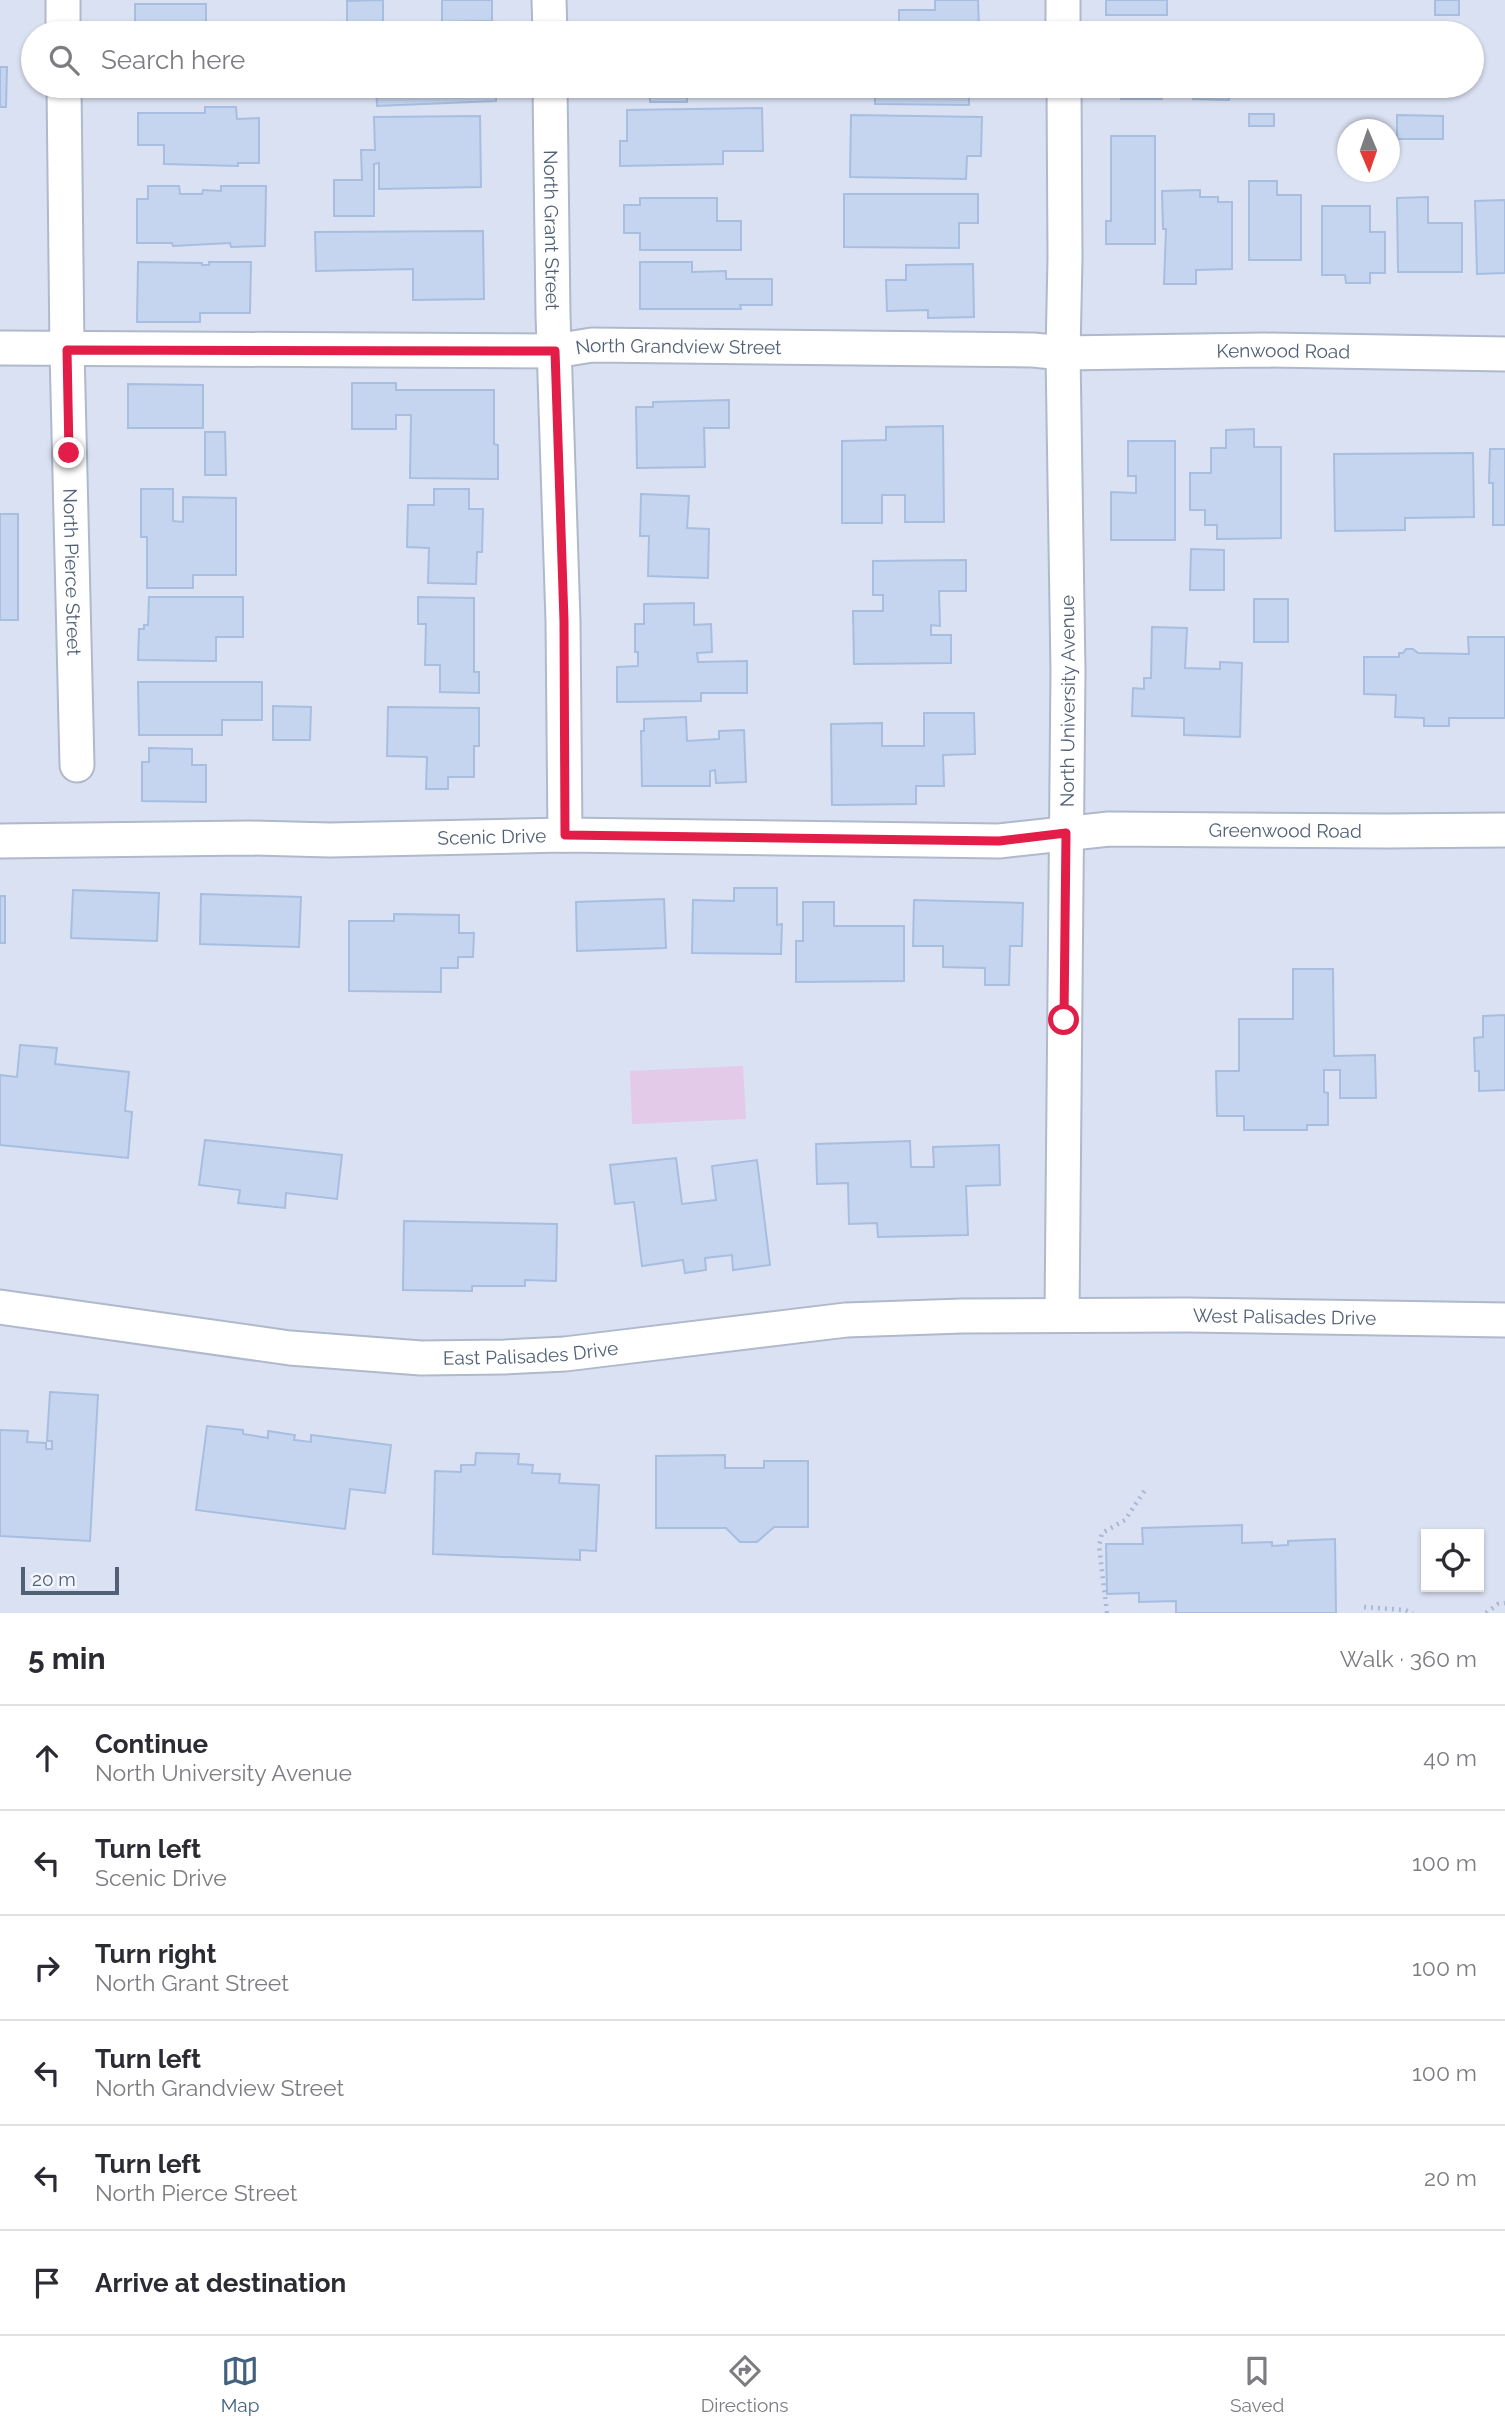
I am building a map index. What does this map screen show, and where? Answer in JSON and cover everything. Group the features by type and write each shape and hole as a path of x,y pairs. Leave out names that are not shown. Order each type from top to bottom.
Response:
{"street":[{"path":"63,0 63,21"},
{"path":"549,0 550,21"},
{"path":"1063,0 1063,21"},
{"name":"North Pierce Street","path":"64,98 77,765"},
{"name":"North Grant Street","path":"550,98 564,621 565,835"},
{"name":"North University Avenue","path":"1062,1315 1068,671 1063,353 1063,98"},
{"name":"North Grandview Street","path":"0,348 555,351 592,345 1033,349 1063,353"},
{"name":"Kenwood Road","path":"1063,353 1264,350 1505,354"},
{"name":"Greenwood Road","path":"1066,833 1109,829 1505,830"},
{"name":"Scenic Drive","path":"0,841 250,838 330,840 565,835 999,841 1066,833"},
{"name":"East Palisades Drive","path":"0,1307 290,1348 421,1358 565,1354 846,1320 1062,1315"},
{"name":"West Palisades Drive","path":"1062,1315 1505,1320"}],"path":[{"path":"1107,1613 1099,1546 1102,1533 1125,1520 1145,1490"},
{"path":"1486,1613 1498,1604 1505,1604"},
{"path":"1364,1607 1413,1613"}],"shaded area":[{"path":"0,0 1505,0 1505,1613 0,1613"},
{"path":"743,1066 746,1119 632,1124 630,1071"}],"building":[{"path":"383,0 383,21 347,21 347,1"},
{"path":"442,0 492,0 492,21 442,21"},
{"path":"935,0 978,0 979,21 899,21 899,10 935,10"},
{"path":"1106,0 1167,0 1167,15 1106,15"},
{"path":"1435,0 1459,0 1459,15 1435,15"},
{"path":"135,4 206,4 206,21 135,21"},
{"path":"0,67 7,67 6,107 0,107"},
{"path":"377,98 496,98 496,101 377,106"},
{"path":"650,98 687,98 687,102 650,102"},
{"path":"875,98 969,98 969,105 875,104"},
{"path":"1121,98 1162,98 1162,99"},
{"path":"1193,98 1229,98 1229,100"},
{"path":"205,107 236,107 237,119 259,118 259,163 238,163 238,166 164,164 164,145 138,145 138,113 205,113"},
{"path":"762,108 763,151 723,151 723,164 620,166 620,141 627,141 627,110"},
{"path":"1249,114 1274,114 1274,126 1249,126"},
{"path":"851,115 982,117 981,156 967,156 966,179 850,177"},
{"path":"1397,115 1443,116 1443,139 1400,139 1400,119 1397,119"},
{"path":"480,116 481,187 379,189 379,163 374,164 374,216 334,216 334,180 362,180 361,150 375,150 374,117"},
{"path":"1111,136 1155,136 1155,244 1106,244 1106,221 1111,221"},
{"path":"1249,181 1277,181 1277,195 1301,195 1301,260 1249,260"},
{"path":"148,186 179,186 180,194 202,194 203,190 221,191 221,186 266,186 265,246 231,247 230,243 173,246 172,243 137,243 137,199 148,199"},
{"path":"1200,190 1200,197 1218,197 1218,202 1232,202 1232,269 1196,270 1196,284 1164,284 1166,229 1163,229 1162,191"},
{"path":"844,194 978,194 978,223 959,223 959,248 844,247"},
{"path":"1428,197 1428,223 1462,223 1462,272 1398,272 1397,198"},
{"path":"640,198 717,198 717,221 741,221 741,250 640,250 640,233 624,233 624,205 640,205"},
{"path":"1505,200 1505,273 1477,274 1475,201"},
{"path":"1322,206 1370,206 1370,232 1385,232 1385,273 1370,273 1370,283 1346,283 1345,275 1322,275"},
{"path":"483,231 484,299 413,300 413,269 316,271 315,232"},
{"path":"138,262 209,265 209,262 251,262 250,313 200,313 200,322 137,322"},
{"path":"640,262 692,262 692,272 726,271 726,279 772,279 772,305 740,305 741,309 640,309"},
{"path":"973,264 974,317 928,318 928,310 887,311 886,280 906,280 906,265"},
{"path":"352,383 396,383 396,390 494,390 494,444 498,445 498,479 410,478 411,415 396,415 396,429 352,429"},
{"path":"128,384 203,385 203,428 128,428"},
{"path":"729,400 729,428 704,428 705,467 637,468 636,407 653,407 653,402"},
{"path":"943,426 944,522 905,522 905,495 882,495 882,523 842,523 842,441 886,440 886,427"},
{"path":"1254,429 1254,447 1281,447 1281,538 1217,539 1217,525 1205,525 1205,510 1190,510 1190,473 1211,473 1211,448 1226,448 1226,430"},
{"path":"205,432 225,432 226,475 205,475"},
{"path":"1128,441 1175,441 1175,540 1111,540 1111,492 1136,493 1136,476 1128,476"},
{"path":"1490,449 1505,449 1505,525 1493,525 1493,483 1489,483"},
{"path":"1473,453 1474,517 1405,518 1405,530 1335,531 1334,454"},
{"path":"141,489 173,489 173,521 183,522 183,497 236,498 236,575 193,575 193,588 147,588 147,537 141,537"},
{"path":"434,489 469,489 469,509 483,509 482,552 477,552 476,584 428,583 429,548 407,547 408,505 434,505"},
{"path":"641,494 689,496 687,528 709,529 708,578 648,576 649,536 640,536"},
{"path":"0,514 18,514 18,620 0,620"},
{"path":"1191,549 1224,550 1224,590 1190,590"},
{"path":"966,560 966,591 939,591 940,626 931,625 931,635 951,635 951,663 854,664 853,611 883,611 883,595 873,595 873,561"},
{"path":"149,597 243,597 243,637 216,637 216,661 138,660 139,629 148,625"},
{"path":"418,597 474,598 474,672 479,672 479,693 440,692 440,665 425,665 426,624 418,624"},
{"path":"1254,599 1288,599 1288,642 1254,642"},
{"path":"694,603 694,625 711,624 712,652 697,653 698,662 747,661 747,693 701,693 701,701 617,702 617,667 638,666 635,624 644,624 644,604"},
{"path":"1152,627 1187,628 1185,668 1220,669 1220,662 1242,663 1240,737 1184,735 1184,718 1132,716 1133,688 1144,689 1144,678 1151,678"},
{"path":"1468,637 1505,637 1505,718 1449,718 1449,726 1424,726 1424,718 1395,717 1396,695 1364,694 1364,657 1399,657 1399,653 1406,649 1413,649 1418,653 1469,654"},
{"path":"138,682 262,682 262,720 222,720 222,735 139,735"},
{"path":"273,706 311,707 310,740 273,740"},
{"path":"388,707 479,708 479,746 474,746 474,777 448,777 448,789 426,789 427,757 387,756"},
{"path":"924,713 974,713 975,754 943,755 944,786 916,786 916,804 832,805 831,724 882,723 882,746 924,746"},
{"path":"686,717 687,741 719,739 719,731 744,730 746,782 716,783 715,770 710,771 710,786 642,786 641,731 644,731 644,719"},
{"path":"149,748 192,749 192,765 206,765 206,802 142,801 142,762 149,762"},
{"path":"734,888 777,888 777,925 782,924 781,954 692,953 693,900 734,901"},
{"path":"73,890 159,893 157,941 71,938"},
{"path":"201,894 301,897 299,947 200,944"},
{"path":"0,896 5,896 5,943 0,943"},
{"path":"664,899 666,948 577,951 576,902"},
{"path":"914,900 1023,903 1022,946 1010,946 1009,985 985,985 985,968 943,967 943,946 913,946"},
{"path":"803,902 834,902 834,926 904,926 904,981 796,982 796,941 803,941"},
{"path":"394,914 459,915 459,933 474,933 473,957 458,957 458,968 441,968 441,992 349,991 349,921 394,921"},
{"path":"1293,969 1333,969 1334,1056 1375,1055 1376,1098 1340,1098 1340,1070 1324,1070 1324,1092 1328,1093 1328,1125 1307,1125 1307,1130 1244,1130 1244,1116 1217,1116 1216,1071 1239,1071 1239,1019 1293,1019"},
{"path":"1505,1015 1505,1090 1479,1091 1479,1071 1475,1071 1474,1038 1483,1037 1483,1016"},
{"path":"20,1045 57,1048 55,1064 129,1072 125,1111 132,1112 128,1158 0,1145 0,1075 17,1077"},
{"path":"205,1140 342,1155 337,1199 286,1193 285,1208 238,1203 240,1190 199,1185"},
{"path":"910,1141 911,1167 934,1167 933,1147 999,1145 1000,1185 966,1186 968,1235 878,1237 877,1223 849,1224 848,1183 817,1184 816,1144"},
{"path":"676,1158 682,1204 716,1200 712,1166 757,1160 770,1265 733,1270 732,1255 705,1258 706,1270 685,1273 683,1260 642,1266 634,1202 615,1204 610,1165"},
{"path":"404,1221 557,1224 556,1281 525,1280 525,1286 472,1286 472,1291 403,1290"},
{"path":"50,1392 98,1395 90,1541 0,1536 0,1430 28,1431 27,1442 46,1443 46,1449 52,1449 52,1441 47,1441"},
{"path":"207,1426 243,1430 243,1434 268,1438 268,1431 295,1435 294,1440 311,1442 311,1435 391,1445 385,1493 350,1489 345,1529 196,1510"},
{"path":"476,1453 519,1454 518,1464 533,1465 532,1473 560,1474 559,1483 599,1485 596,1551 580,1550 580,1560 433,1554 435,1471 461,1472 461,1465 475,1465"},
{"path":"725,1455 725,1468 764,1468 764,1461 808,1461 808,1527 774,1527 757,1542 740,1542 726,1528 656,1528 656,1456"},
{"path":"1242,1525 1242,1543 1272,1542 1272,1546 1288,1545 1288,1541 1335,1539 1336,1613 1176,1613 1176,1601 1139,1602 1139,1593 1107,1594 1106,1544 1143,1544 1142,1528"}],"route":[{"path":"69,453 67,350 555,351 564,621 565,835 999,841 1066,833 1064,1020"}]}
